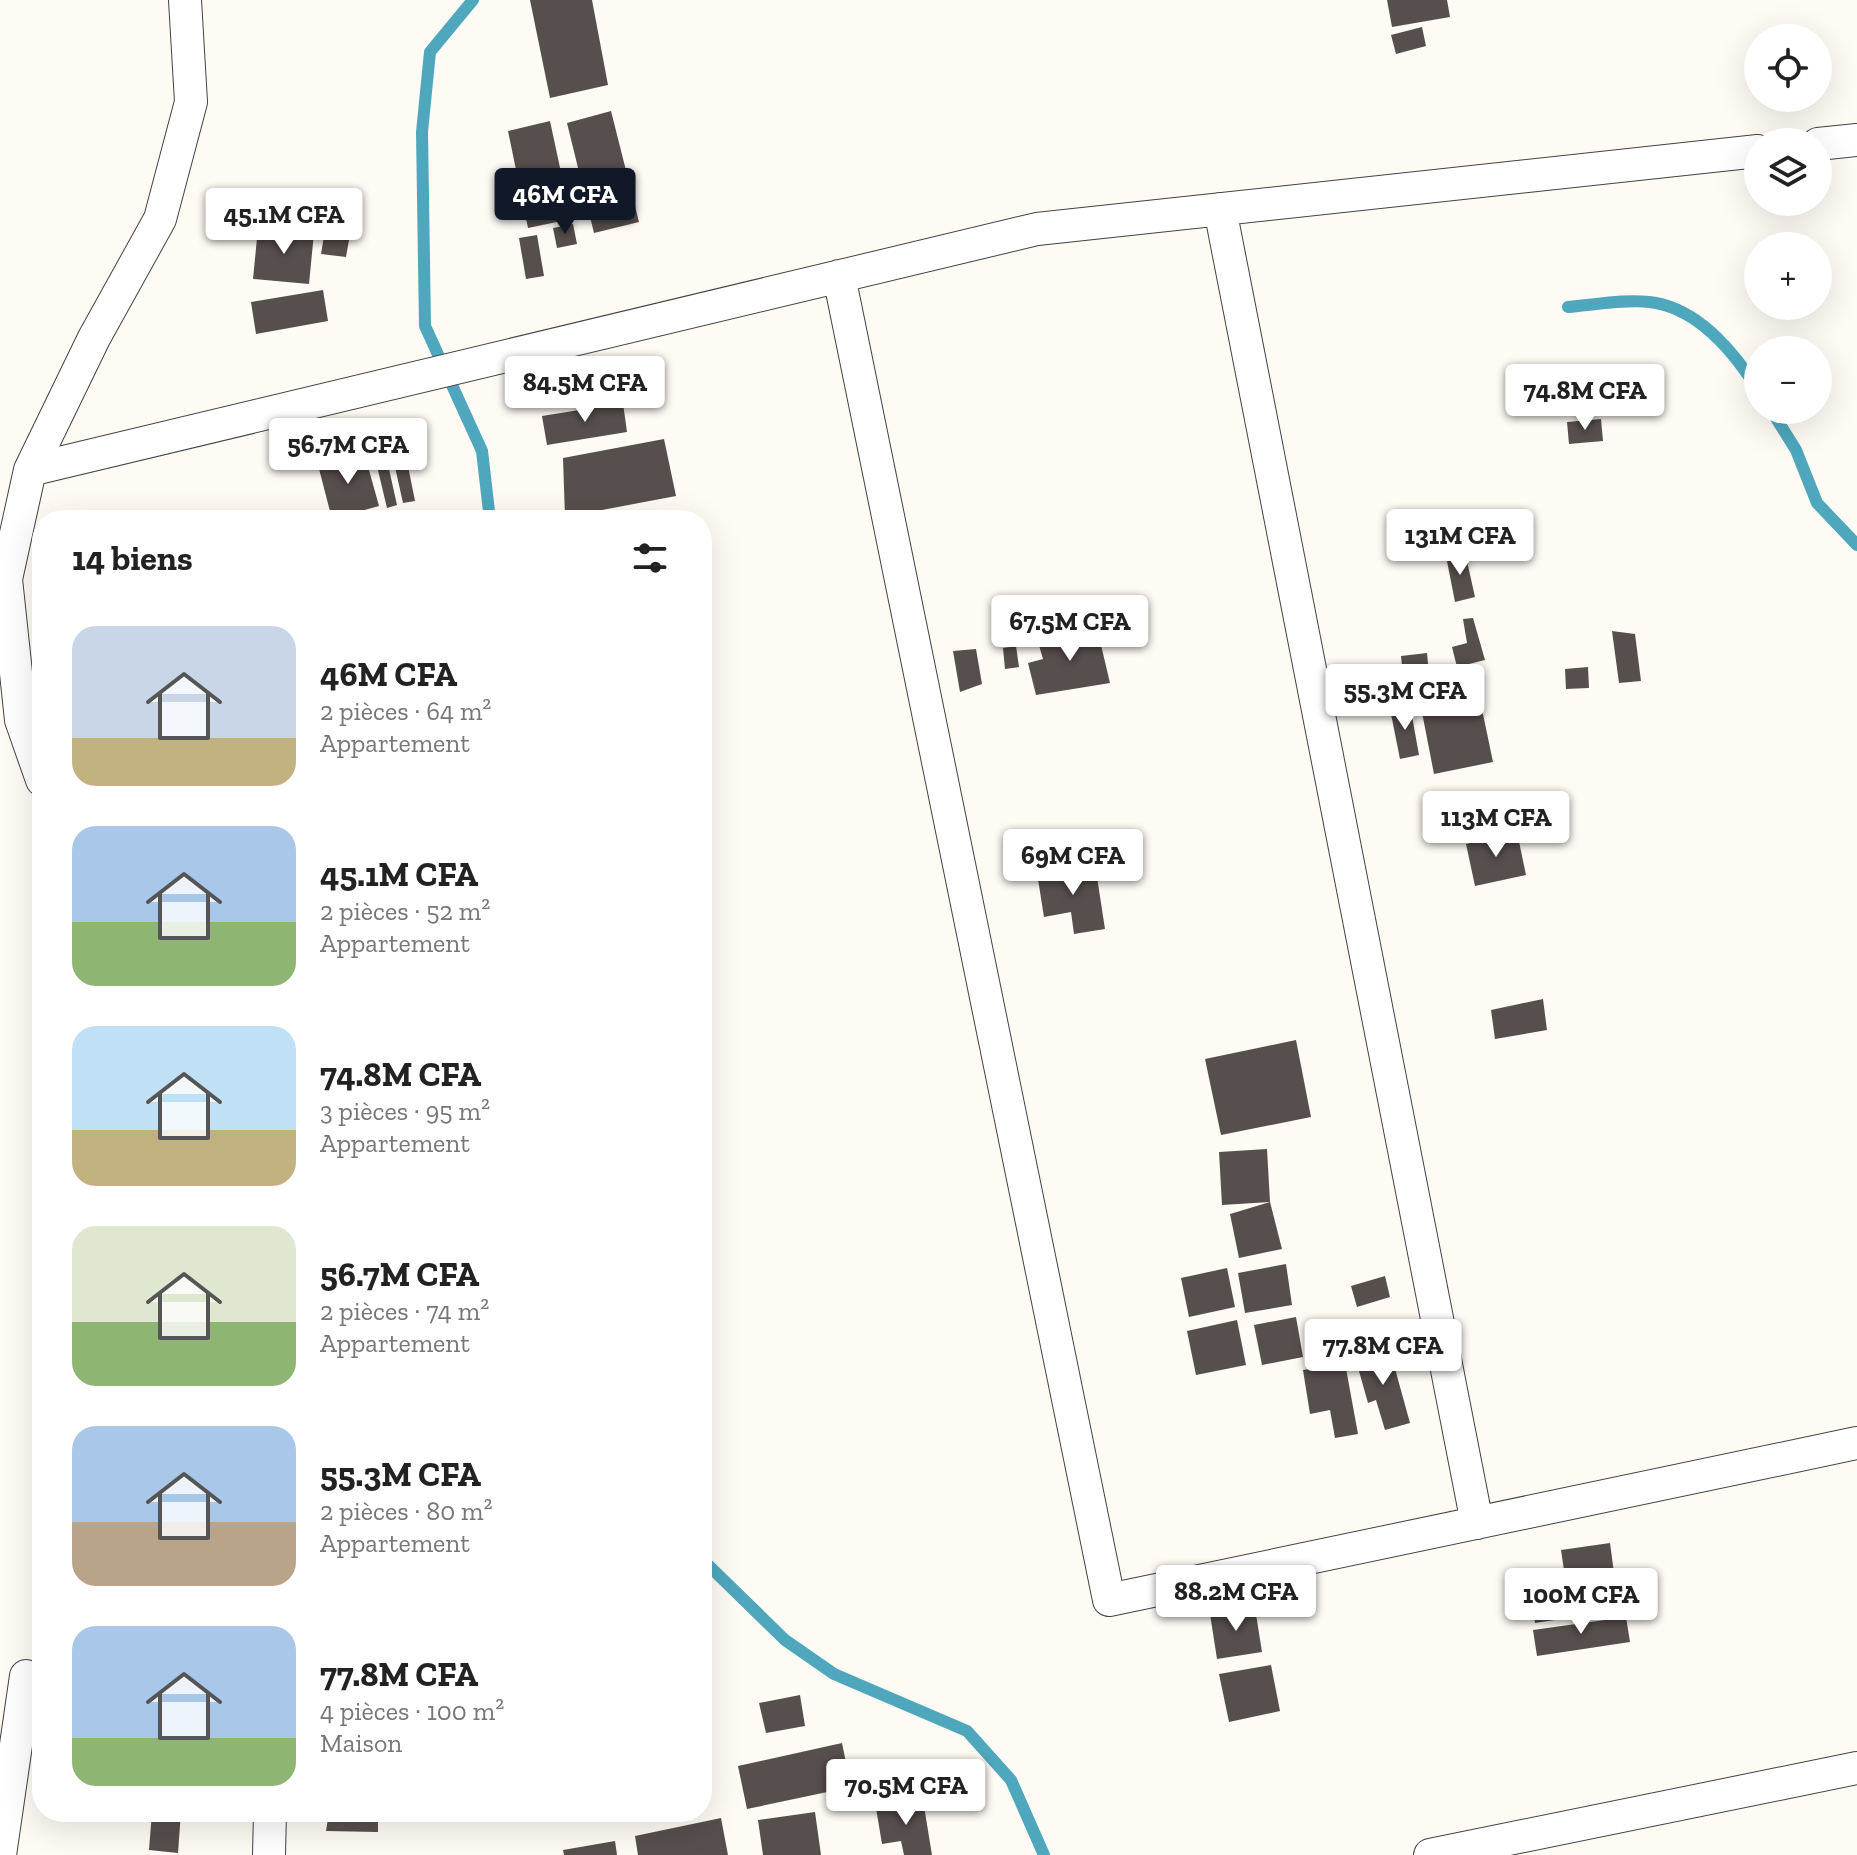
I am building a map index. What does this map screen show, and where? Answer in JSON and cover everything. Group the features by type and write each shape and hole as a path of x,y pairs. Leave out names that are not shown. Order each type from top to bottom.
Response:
{"street":[{"path":"32,751 21,720 6,579 30,470 94,338 160,219 191,102 185,0"},
{"path":"1832,143 1857,140"},
{"path":"30,470 1037,229 1744,153"},
{"path":"1220,209 1477,1523"},
{"path":"839,276 1109,1600 1857,1443"},
{"path":"0,1855 26,1676"},
{"path":"1430,1855 1857,1768"},
{"path":"269,1855 270,1822"}],"building":[{"path":"530,0 592,0 608,85 550,98"},
{"path":"1387,0 1447,0 1450,17 1392,27"},
{"path":"1422,27 1426,46 1396,54 1391,35"},
{"path":"611,111 639,222 594,233 567,123"},
{"path":"550,121 571,219 528,228 508,131"},
{"path":"573,224 577,244 557,248 553,228"},
{"path":"258,228 314,233 309,284 253,279"},
{"path":"537,235 544,276 526,279 519,238"},
{"path":"324,236 349,240 346,257 321,254"},
{"path":"323,290 328,321 256,334 251,302"},
{"path":"623,403 627,432 547,445 542,416"},
{"path":"1601,419 1603,441 1569,444 1567,422"},
{"path":"664,439 676,496 602,510 565,510 563,458"},
{"path":"364,452 379,506 365,510 330,510 318,465"},
{"path":"406,456 415,501 403,503 393,458"},
{"path":"387,460 397,505 387,508 376,462"},
{"path":"1465,552 1475,597 1455,602 1446,556"},
{"path":"1473,618 1485,660 1457,667 1452,647 1467,643 1463,619"},
{"path":"1097,628 1110,683 1036,695 1028,663 1043,659 1038,642"},
{"path":"1612,631 1635,634 1641,681 1619,683"},
{"path":"1016,646 1019,667 1005,669 1003,648"},
{"path":"976,649 982,684 960,692 953,651"},
{"path":"1427,653 1429,674 1403,677 1401,656"},
{"path":"1588,667 1589,688 1566,689 1565,669"},
{"path":"1478,690 1493,762 1434,774 1420,702"},
{"path":"1410,705 1419,755 1400,759 1390,709"},
{"path":"1517,832 1526,875 1475,886 1466,844"},
{"path":"1095,864 1105,929 1074,934 1071,912 1044,917 1037,873"},
{"path":"1543,999 1547,1030 1495,1039 1491,1010"},
{"path":"1296,1040 1311,1117 1221,1135 1205,1059"},
{"path":"1267,1149 1270,1202 1222,1205 1219,1152"},
{"path":"1270,1202 1282,1249 1239,1258 1230,1214"},
{"path":"1286,1264 1292,1305 1245,1313 1238,1273"},
{"path":"1227,1268 1235,1307 1189,1317 1181,1278"},
{"path":"1385,1276 1390,1297 1357,1307 1351,1286"},
{"path":"1296,1317 1303,1357 1262,1365 1254,1325"},
{"path":"1237,1320 1246,1365 1196,1375 1187,1331"},
{"path":"1389,1347 1410,1423 1385,1430 1376,1400 1368,1403 1355,1357"},
{"path":"1345,1363 1358,1434 1335,1438 1330,1410 1310,1414 1303,1370"},
{"path":"1610,1543 1619,1610 1535,1623 1529,1582 1565,1577 1561,1550"},
{"path":"1255,1608 1262,1652 1217,1659 1210,1614"},
{"path":"1626,1617 1630,1642 1537,1656 1533,1630"},
{"path":"1271,1665 1280,1711 1229,1722 1219,1674"},
{"path":"800,1695 805,1726 766,1733 759,1703"},
{"path":"842,1743 851,1787 747,1809 738,1766"},
{"path":"923,1800 932,1855 904,1855 901,1841 882,1844 876,1808"},
{"path":"815,1812 821,1855 763,1855 758,1820"},
{"path":"721,1818 728,1855 638,1855 635,1836"},
{"path":"151,1822 180,1822 178,1853 149,1850"},
{"path":"327,1822 378,1822 378,1832 326,1831"},
{"path":"615,1841 617,1855 564,1855 563,1850"}],"waterway":[{"path":"473,0 430,52 422,132 425,326 482,451 489,510"},
{"path":"1568,307 1639,301 1667,306 1699,322 1726,347 1744,370"},
{"path":"1780,424 1796,450 1817,503 1857,545"},
{"path":"712,1569 785,1640 834,1674 967,1731 1011,1780 1044,1855"}]}
